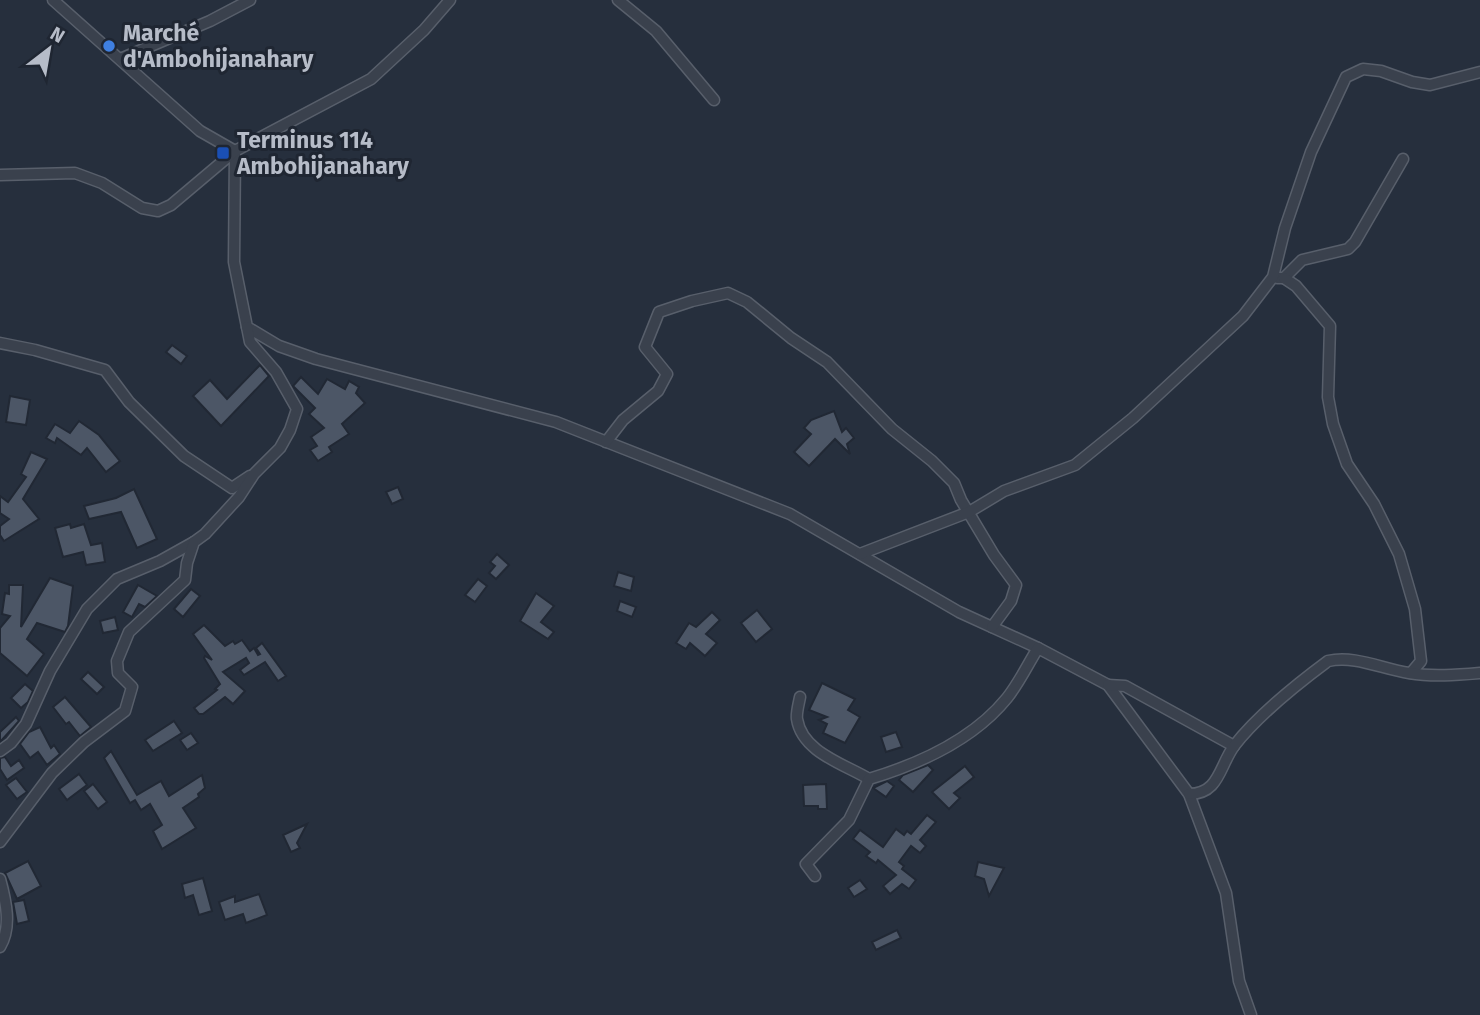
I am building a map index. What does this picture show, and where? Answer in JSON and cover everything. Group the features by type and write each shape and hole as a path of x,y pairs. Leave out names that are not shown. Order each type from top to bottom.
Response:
{"street":[{"path":"53,0 200,131 235,151"},
{"path":"120,59 210,21 250,0"},
{"path":"0,175 75,173 102,183 142,208 158,211 171,205 235,151 371,79 424,30 450,0"},
{"path":"618,0 656,32 714,100"},
{"path":"1279,278 1285,228 1311,152 1346,77 1363,69 1381,71 1430,85 1480,72"},
{"path":"0,751 11,743 26,724 50,671 87,609 117,579 160,561 205,534 239,497 254,474 280,448 290,430 297,409 276,372 250,342 234,262 235,151"},
{"path":"860,554 969,512 1004,491 1075,465 1133,418 1243,316 1279,278 1302,260 1348,249 1355,242 1403,159"},
{"path":"1279,278 1296,286 1330,326 1328,397 1333,424 1346,464 1374,504 1399,554 1415,609 1421,661 1411,673"},
{"path":"606,442 623,420 658,391 667,374 645,347 659,312 728,293 747,302 791,338 827,362 891,429 932,461 954,483 961,500 994,555 1016,585 1011,601 992,627"},
{"path":"247,327 279,346 316,359 556,422 790,514 959,612 1038,648 1108,685 1125,686 1234,746"},
{"path":"0,342 105,370 129,402 184,456 232,488 254,474"},
{"path":"0,842 52,773 85,742 125,711 132,687 118,673 117,661 129,632 185,580 194,542"},
{"path":"800,697 796,719 807,742 869,779 898,770 973,731 1007,698 1038,648"},
{"path":"1189,794 1201,794 1210,788 1234,746 1328,661 1342,658 1411,673 1480,673"},
{"path":"1108,685 1189,794 1226,893 1239,981 1251,1015"},
{"path":"815,876 806,864 849,820 869,779"},
{"path":"0,879 8,915 4,941 0,947"}],"building":[{"path":"172,345 187,356 181,364 166,352"},
{"path":"260,365 269,376 221,426 193,396 210,380 227,399"},
{"path":"301,377 318,394 327,379 345,389 349,381 359,387 356,393 365,403 342,424 349,434 329,447 332,452 318,461 310,450 317,446 311,437 324,428 309,414 315,408 293,386"},
{"path":"10,396 30,400 26,425 6,422"},
{"path":"834,411 842,432 846,428 854,438 847,444 850,454 835,439 809,466 794,452 811,434 804,428 811,420"},
{"path":"79,421 99,435 120,461 106,472 87,448 81,455 57,438 55,443 46,438 55,424 70,433"},
{"path":"31,452 47,459 23,499 39,519 4,541 0,535 0,526 9,519 0,513 0,496 8,502 26,477 21,474"},
{"path":"398,487 403,499 392,504 386,492"},
{"path":"134,489 157,539 137,548 121,512 89,519 84,506 116,498"},
{"path":"70,524 71,528 84,524 91,545 102,543 105,562 86,565 83,552 63,557 55,528"},
{"path":"497,554 509,565 496,579 489,573 495,566 490,562"},
{"path":"618,572 634,577 631,591 614,586"},
{"path":"50,578 73,586 68,626 65,632 37,623 27,639 44,654 27,676 0,653 0,628 10,616 2,614 5,593 9,594 9,585 23,585 21,627"},
{"path":"478,579 487,586 475,602 465,595"},
{"path":"138,585 157,596 145,607 139,604 132,617 123,612"},
{"path":"191,589 200,596 183,617 174,609"},
{"path":"536,593 554,606 541,622 554,632 548,639 520,621"},
{"path":"620,601 636,607 632,617 617,611"},
{"path":"757,610 772,629 756,642 741,623"},
{"path":"712,612 720,620 706,634 717,643 705,656 690,643 686,649 676,643 689,623 696,627"},
{"path":"115,617 118,630 103,633 100,621"},
{"path":"204,625 225,646 242,640 250,651 254,648 258,655 260,654 256,648 262,643 286,676 278,681 265,662 244,675 240,670 249,663 246,658 223,672 245,691 233,704 225,697 203,714 199,714 194,708 217,690 215,689 220,684 204,658 205,656 212,660 193,634"},
{"path":"88,672 104,687 97,694 81,679"},
{"path":"822,683 855,699 848,710 860,717 845,743 823,733 827,724 819,720 827,717 809,710"},
{"path":"25,684 33,691 28,702 21,708 11,698"},
{"path":"65,697 91,727 80,736 53,707"},
{"path":"16,717 19,721 0,742 0,732"},
{"path":"174,721 182,733 153,751 145,740"},
{"path":"40,727 51,748 54,745 60,754 47,765 38,752 30,758 20,744 29,732"},
{"path":"896,732 902,747 886,752 881,737"},
{"path":"191,733 198,743 187,750 180,740"},
{"path":"111,751 137,795 161,781 169,796 202,775 205,788 198,794 199,797 183,808 196,828 162,849 153,831 162,825 150,804 141,810 135,800 130,803 104,758"},
{"path":"5,757 11,766 19,760 24,768 7,780 0,769 0,758"},
{"path":"928,765 933,770 913,792 899,780 903,775"},
{"path":"965,766 974,777 954,793 960,798 949,809 932,792"},
{"path":"79,774 87,785 67,800 59,789"},
{"path":"16,778 27,792 17,799 6,785"},
{"path":"887,781 894,786 886,797 873,788"},
{"path":"93,784 107,802 98,809 84,791"},
{"path":"826,784 827,809 804,806 803,785"},
{"path":"927,815 936,822 920,840 926,846 920,853 911,846 899,862 904,866 902,869 916,880 909,889 902,884 890,894 883,886 896,875 878,860 876,863 866,856 870,852 853,839 860,830 883,847 896,829 904,835 907,831 911,834"},
{"path":"307,824 297,843 300,848 291,852 283,835"},
{"path":"28,861 41,886 17,899 5,873"},
{"path":"978,862 1004,868 989,896 984,879 975,876"},
{"path":"203,878 212,911 199,915 193,895 185,898 182,884"},
{"path":"860,880 867,889 854,897 848,888"},
{"path":"259,894 267,915 246,923 243,914 225,920 219,902 235,896 235,902"},
{"path":"24,900 29,921 17,924 13,902"},
{"path":"897,930 901,938 876,950 872,942"}],"place":[{"name":"Marché d'Ambohijanahary","path":"109,46"},
{"name":"Terminus 114 Ambohijanahary","path":"223,153"}]}
